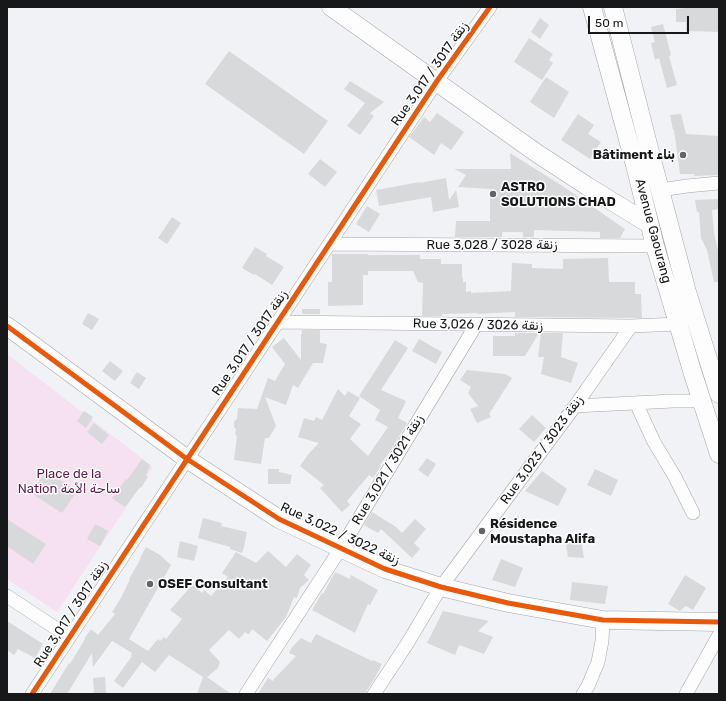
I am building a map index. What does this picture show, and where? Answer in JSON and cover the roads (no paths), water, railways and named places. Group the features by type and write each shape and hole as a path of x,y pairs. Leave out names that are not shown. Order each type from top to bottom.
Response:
{"street":[{"path":"331,7 538,154 650,224"},
{"name":"Rue 3,017 / زنقة 3017","path":"32,694 437,82 490,7"},
{"name":"Avenue Gaourang","path":"592,7 635,165 655,246 719,454"},
{"name":"Avenue Gaourang","path":"613,7 687,292 719,394"},
{"path":"660,190 719,183"},
{"name":"Rue 3,028 / زنقة 3028","path":"329,244 655,246"},
{"name":"Rue 3,026 / زنقة 3026","path":"278,322 631,326 679,324"},
{"name":"Rue 3,021 / زنقة 3021","path":"246,694 341,548 476,324"},
{"name":"Rue 3,022 / زنقة 3022","path":"7,326 187,459 279,519 384,568 441,587 508,603 603,620 719,622"},
{"name":"Rue 3,023 / زنقة 3023","path":"374,694 441,587 575,406 631,326"},
{"path":"575,406 702,401"},
{"path":"636,403 654,442 675,477 693,513"},
{"path":"7,596 69,638"},
{"path":"583,694 598,662 602,641 603,620"},
{"path":"686,694 719,635"}],"place":[{"name":"Bâtiment بناء","path":"683,155"},
{"name":"ASTRO SOLUTIONS CHAD","path":"493,194"},
{"name":"Résidence Moustapha Alifa","path":"482,531"},
{"name":"OSEF Consultant","path":"150,584"}],"park label":[{"name":"Place de la Nation ساحة الأمة","path":"69,482"}]}
